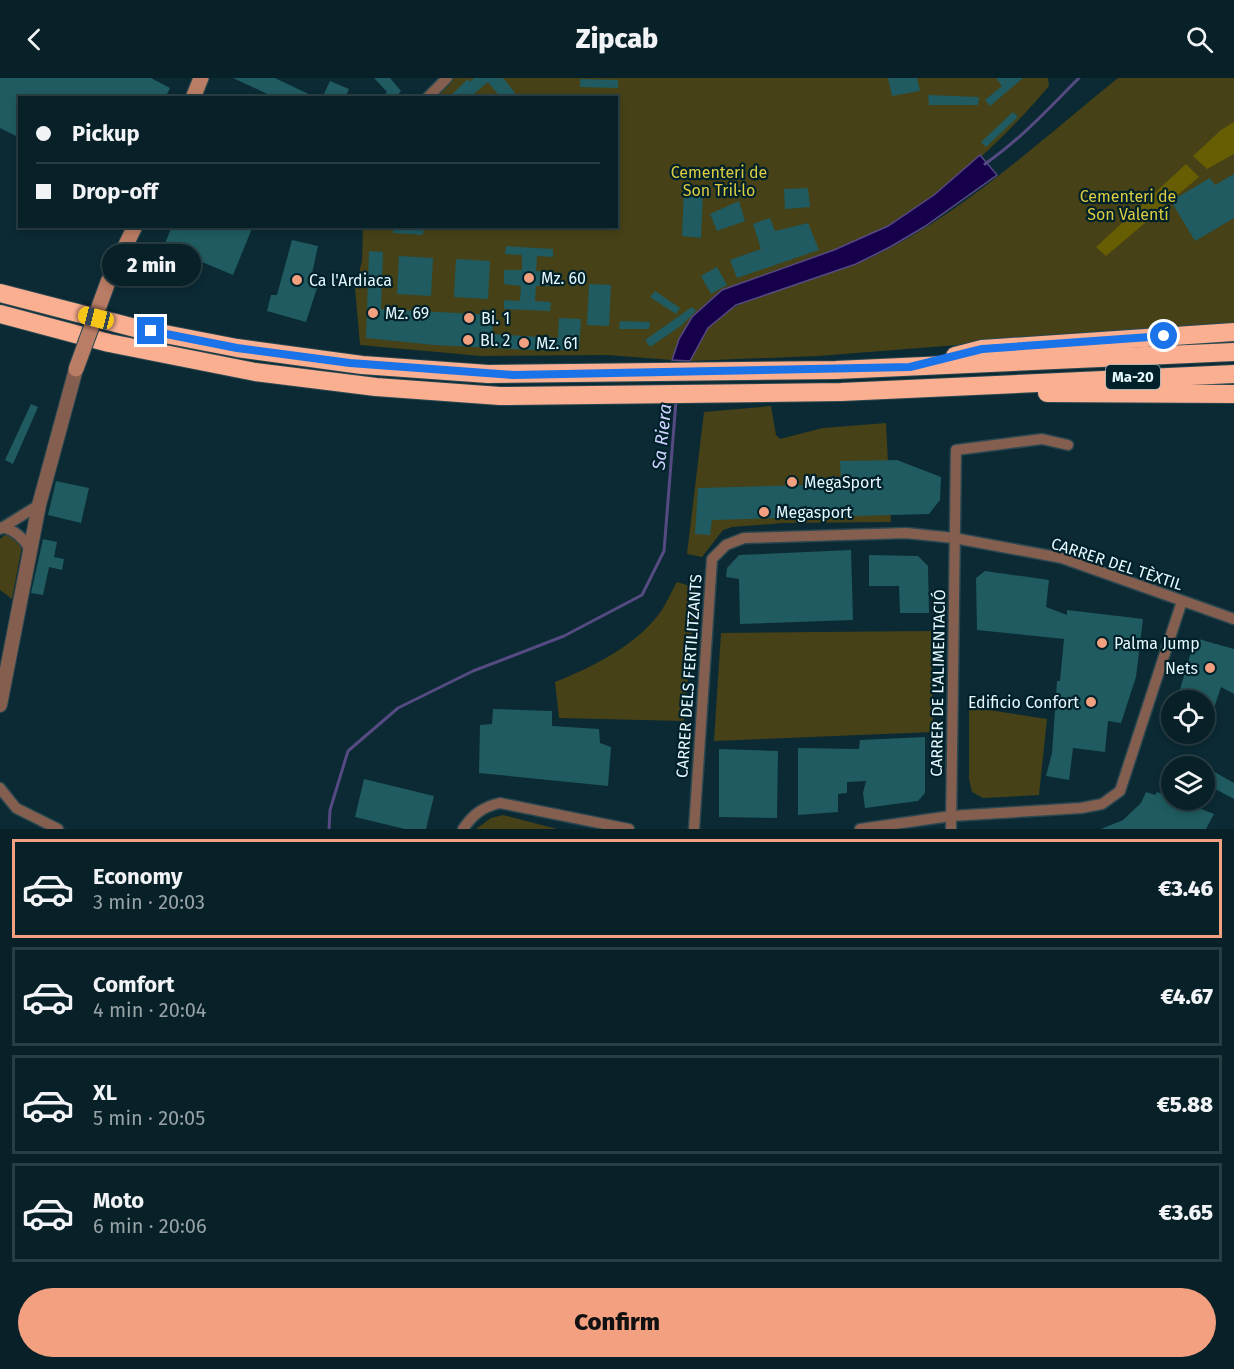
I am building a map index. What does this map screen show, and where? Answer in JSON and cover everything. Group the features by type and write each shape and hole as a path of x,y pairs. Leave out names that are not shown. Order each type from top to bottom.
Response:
{"highway":[{"path":"0,282 62,310"},
{"name":"Ma-20","path":"0,293 62,310 212,343 370,366 504,375 910,367 1234,352"},
{"name":"Ma-20","path":"0,314 159,354 328,382 500,396 778,393 1033,385 1084,380 1234,374"},
{"path":"910,367 982,349 1234,332"},
{"path":"1033,385 1048,393 1234,394"}],"main road":[{"path":"194,96 201,78"},
{"path":"76,369 108,282 134,228"}],"street":[{"path":"429,96 447,78"},
{"path":"0,700 39,505 76,369"},
{"name":"CARRER DE L'ALIMENTACIÓ","path":"951,829 956,450 1042,439 1068,445"},
{"path":"2,528 39,505"},
{"path":"2,528 12,530 25,539 30,550"},
{"name":"CARRER DELS FERTILITZANTS","path":"694,829 712,559 726,545 744,538 906,533 954,538"},
{"name":"CARRER DEL TÈXTIL","path":"954,538 1062,558 1234,619"},
{"path":"860,829 951,816 1081,808 1102,804 1120,790 1182,601"},
{"path":"0,788 16,808 58,829"},
{"path":"463,829 472,815 487,806 500,803 629,829"}],"green space":[{"name":"Cementeri de Son Tril·lo","path":"451,78 1048,78 1049,86 975,163 910,213 848,245 722,290 691,321 680,339 672,360 607,355 481,356 360,345 355,288 362,261 363,228 618,228 618,96 434,96"},
{"name":"Cementeri de Son Valentí","path":"1118,78 1234,78 1234,323 818,356 690,361 702,336 720,316 776,289 856,264 926,227 993,180"},
{"name":"MegaSport","path":"771,406 776,435 780,439 823,428 886,423 891,522 783,523 732,527 723,530 702,557 687,554 704,412"},
{"path":"5,535 15,537 22,546 12,599 0,590 0,539"},
{"path":"677,582 696,588 684,721 559,718 555,682 598,663 625,646 649,626 659,614"},
{"path":"931,631 933,732 714,741 721,633"},
{"path":"969,707 1047,719 1039,795 983,798 972,792 969,779"},
{"path":"503,815 557,829 476,829 491,818"}],"shaded area":[{"path":"1234,122 1234,154 1207,169 1193,156 1221,130"},
{"path":"980,155 997,175 924,227 856,264 736,305 708,328 690,361 672,360 679,339 692,317 722,290 834,250 888,226 934,195"},
{"path":"1186,164 1199,177 1106,256 1096,247"}],"building":[{"path":"0,78 151,78 170,88 166,96 18,96 18,137 0,128"},
{"path":"233,78 275,78 313,96 272,96"},
{"path":"374,78 390,78 401,91 397,96 384,96 387,92"},
{"path":"474,78 503,78 517,96 499,96 488,82 471,96 450,96 468,79 470,82"},
{"path":"888,78 917,78 920,91 892,96"},
{"path":"996,78 1023,78 990,106 985,100 1002,86"},
{"path":"580,79 618,80 618,88 580,87"},
{"path":"330,81 349,89 346,96 323,96"},
{"path":"928,95 979,97 978,105 929,105"},
{"path":"1013,112 1018,117 986,147 981,142"},
{"path":"1234,174 1234,218 1195,241 1171,201 1210,178 1215,185"},
{"path":"808,188 810,207 785,209 784,189"},
{"path":"684,190 703,191 701,238 682,236"},
{"path":"739,201 745,221 717,231 710,214"},
{"path":"770,218 775,231 808,223 819,250 737,278 730,260 761,249 753,224"},
{"path":"171,228 252,228 233,275 164,246"},
{"path":"393,228 424,228 423,235 393,233"},
{"name":"Ca l'Ardiaca","path":"292,240 318,246 310,283 318,285 306,322 267,311 271,295 277,295"},
{"path":"506,246 553,249 553,257 537,256 536,271 554,272 553,286 536,286 535,301 551,302 550,311 504,309 504,300 520,301 521,286 504,284 504,270 522,270 522,255 505,254"},
{"path":"369,251 383,252 381,309 494,315 492,334 558,338 559,318 581,319 579,348 554,351 434,345 366,338"},
{"path":"399,256 433,258 431,296 397,294"},
{"path":"456,259 490,261 488,299 454,297"},
{"path":"717,267 727,285 711,294 701,276"},
{"path":"589,284 611,285 609,326 587,325"},
{"path":"655,291 680,308 676,314 650,297"},
{"path":"692,307 696,311 682,325 650,347 645,340"},
{"path":"620,321 650,322 649,329 619,329"},
{"path":"31,404 38,407 13,464 5,460"},
{"path":"897,460 941,477 940,500 929,514 712,520 710,535 695,534 698,488 841,484 840,461"},
{"path":"56,481 89,488 81,523 48,515"},
{"path":"43,539 57,542 54,557 64,559 62,570 49,567 43,595 31,593"},
{"path":"851,550 853,620 740,624 739,579 726,577 727,568 739,555"},
{"path":"869,555 918,556 928,566 929,613 900,613 899,586 869,586"},
{"path":"985,571 1049,580 1046,607 1067,615 1067,610 1143,619 1136,677 1121,723 1108,721 1105,752 1073,748 1069,780 1046,776 1052,753 1057,681 1060,681 1064,639 977,630 976,578"},
{"name":"Nets","path":"1195,638 1234,649 1234,694 1221,687 1215,705 1215,690 1180,690"},
{"path":"493,709 552,711 552,726 599,729 600,743 611,747 608,786 479,773 480,725 492,724"},
{"path":"925,737 925,793 918,801 865,808 863,793 866,781 847,782 847,793 838,794 838,812 798,815 798,748 859,749 860,740"},
{"path":"719,749 778,751 777,818 719,817"},
{"path":"1215,772 1234,783 1234,799 1215,789"},
{"path":"364,779 434,796 426,829 405,829 355,817"},
{"path":"1146,792 1155,795 1157,792 1161,794 1161,810 1204,810 1214,814 1206,829 1101,829 1123,820 1141,803"}],"waterway":[{"name":"Sa Riera","path":"985,164 1023,134 1079,78"},
{"name":"Sa Riera","path":"329,829 330,810 348,751 398,708 473,671 564,636 642,595 664,551 676,401"}],"place":[{"name":"Mz. 60","path":"529,278"},
{"name":"Ca l'Ardiaca","path":"297,280"},
{"name":"Mz. 69","path":"373,313"},
{"name":"Bi. 1","path":"469,318"},
{"name":"Bl. 2","path":"468,340"},
{"name":"Mz. 61","path":"524,343"},
{"name":"MegaSport","path":"792,482"},
{"name":"Megasport","path":"764,512"},
{"name":"Palma Jump","path":"1102,643"},
{"name":"Nets","path":"1210,668"},
{"name":"Edificio Confort","path":"1091,702"}],"route":[{"path":"151,331 237,348 350,363 437,372 513,375 910,367 982,349 1164,336"}]}
